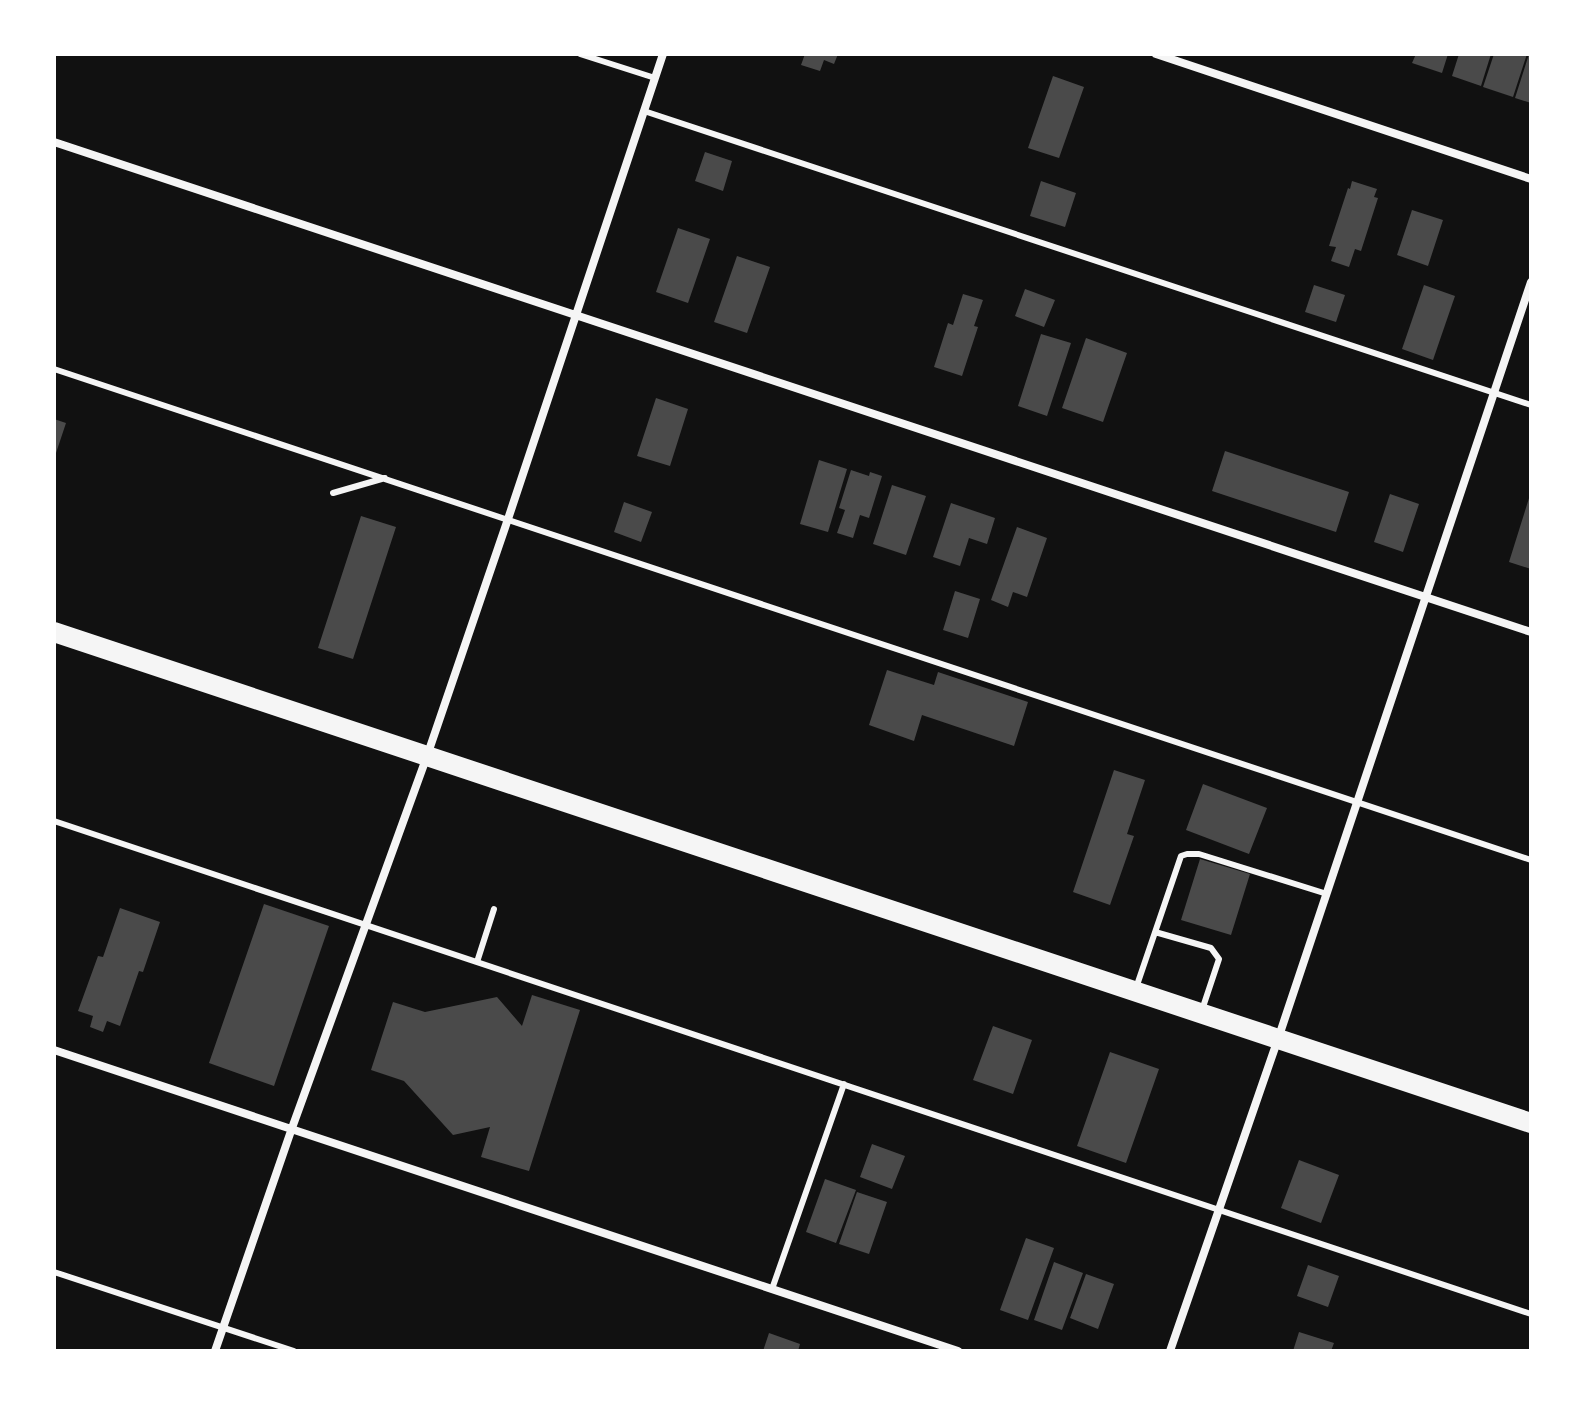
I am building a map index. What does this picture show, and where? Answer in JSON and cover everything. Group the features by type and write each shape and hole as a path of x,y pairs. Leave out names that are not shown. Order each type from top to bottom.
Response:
{"main road":[{"path":"54,632 1531,1123"}],"street":[{"path":"215,1351 427,756 663,54"},
{"path":"1156,54 1531,179"},
{"path":"54,142 1531,632"},
{"path":"1170,1351 1327,894 1531,282"},
{"path":"54,1050 958,1351"}],"lane":[{"path":"580,54 655,78"},
{"path":"644,111 1531,405"},
{"path":"54,369 1531,860"},
{"path":"333,493 385,478"},
{"path":"54,821 1531,1314"},
{"path":"1135,991 1181,856 1199,854 1327,894"},
{"path":"477,962 494,909"},
{"path":"1155,932 1211,948 1217,955 1219,959 1201,1013"},
{"path":"772,1289 844,1084"},
{"path":"54,1272 294,1351"}],"building":[{"path":"805,54 838,54 834,64 824,60 820,71 801,65"},
{"path":"1416,54 1448,54 1442,73 1412,63"},
{"path":"1459,54 1491,54 1481,86 1452,76"},
{"path":"1494,54 1527,54 1513,97 1483,87"},
{"path":"1531,54 1531,103 1515,98"},
{"path":"1053,76 1084,87 1059,158 1028,148"},
{"path":"705,152 732,161 723,191 695,181"},
{"path":"1041,181 1076,193 1065,227 1030,216"},
{"path":"1352,181 1377,189 1374,197 1378,198 1361,251 1355,249 1349,267 1331,261 1336,247 1329,246"},
{"path":"1412,210 1443,220 1428,266 1397,255"},
{"path":"678,228 710,239 688,303 656,292"},
{"path":"737,256 770,267 747,333 714,322"},
{"path":"1314,285 1345,295 1336,322 1305,312"},
{"path":"1424,285 1455,296 1433,360 1402,349"},
{"path":"1025,289 1055,300 1044,327 1015,316"},
{"path":"963,294 983,300 962,376 934,367 948,323 953,325"},
{"path":"1041,334 1071,343 1047,416 1018,406"},
{"path":"1086,338 1127,353 1103,422 1062,408"},
{"path":"656,398 688,409 670,466 637,456"},
{"path":"54,419 66,423 55,456 54,456"},
{"path":"1225,451 1349,492 1336,532 1212,491"},
{"path":"819,460 847,469 828,532 800,524"},
{"path":"851,470 869,476 870,472 882,476 869,518 860,515 853,538 837,533 845,510 839,508"},
{"path":"892,485 926,496 906,555 873,544"},
{"path":"1390,494 1419,504 1403,552 1374,542"},
{"path":"1531,496 1531,569 1509,562"},
{"path":"624,502 652,512 641,542 614,532"},
{"path":"951,503 995,518 987,544 969,538 960,566 933,557"},
{"path":"361,516 396,527 353,659 318,648"},
{"path":"1017,527 1047,538 1027,597 1013,592 1008,607 991,600"},
{"path":"955,591 980,599 968,638 943,630"},
{"path":"887,670 934,685 938,672 1028,702 1014,746 922,715 914,741 869,725"},
{"path":"1114,770 1145,780 1127,834 1134,836 1110,905 1073,892"},
{"path":"1203,784 1267,808 1249,854 1186,830"},
{"path":"1200,859 1250,874 1231,935 1181,920"},
{"path":"264,904 329,926 274,1086 209,1063"},
{"path":"120,908 160,922 120,1026 107,1021 103,1032 90,1027 93,1016 78,1011 98,956 103,957"},
{"path":"532,995 580,1010 529,1171 481,1157 490,1127 453,1135 404,1081 371,1070 393,1002 425,1012 497,997 522,1026"},
{"path":"993,1026 1032,1040 1013,1094 973,1080"},
{"path":"1110,1052 1159,1069 1126,1163 1077,1146"},
{"path":"872,1144 905,1156 892,1189 860,1177"},
{"path":"1299,1160 1339,1175 1321,1223 1281,1208"},
{"path":"825,1179 856,1190 836,1243 806,1232"},
{"path":"857,1192 887,1202 869,1254 839,1244"},
{"path":"1026,1238 1054,1248 1028,1320 1000,1310"},
{"path":"1054,1262 1083,1273 1062,1330 1034,1320"},
{"path":"1308,1265 1339,1276 1328,1307 1297,1296"},
{"path":"1086,1274 1114,1284 1098,1329 1070,1318"},
{"path":"1299,1332 1334,1343 1331,1351 1293,1351"},
{"path":"769,1333 800,1344 798,1351 763,1351"}]}
